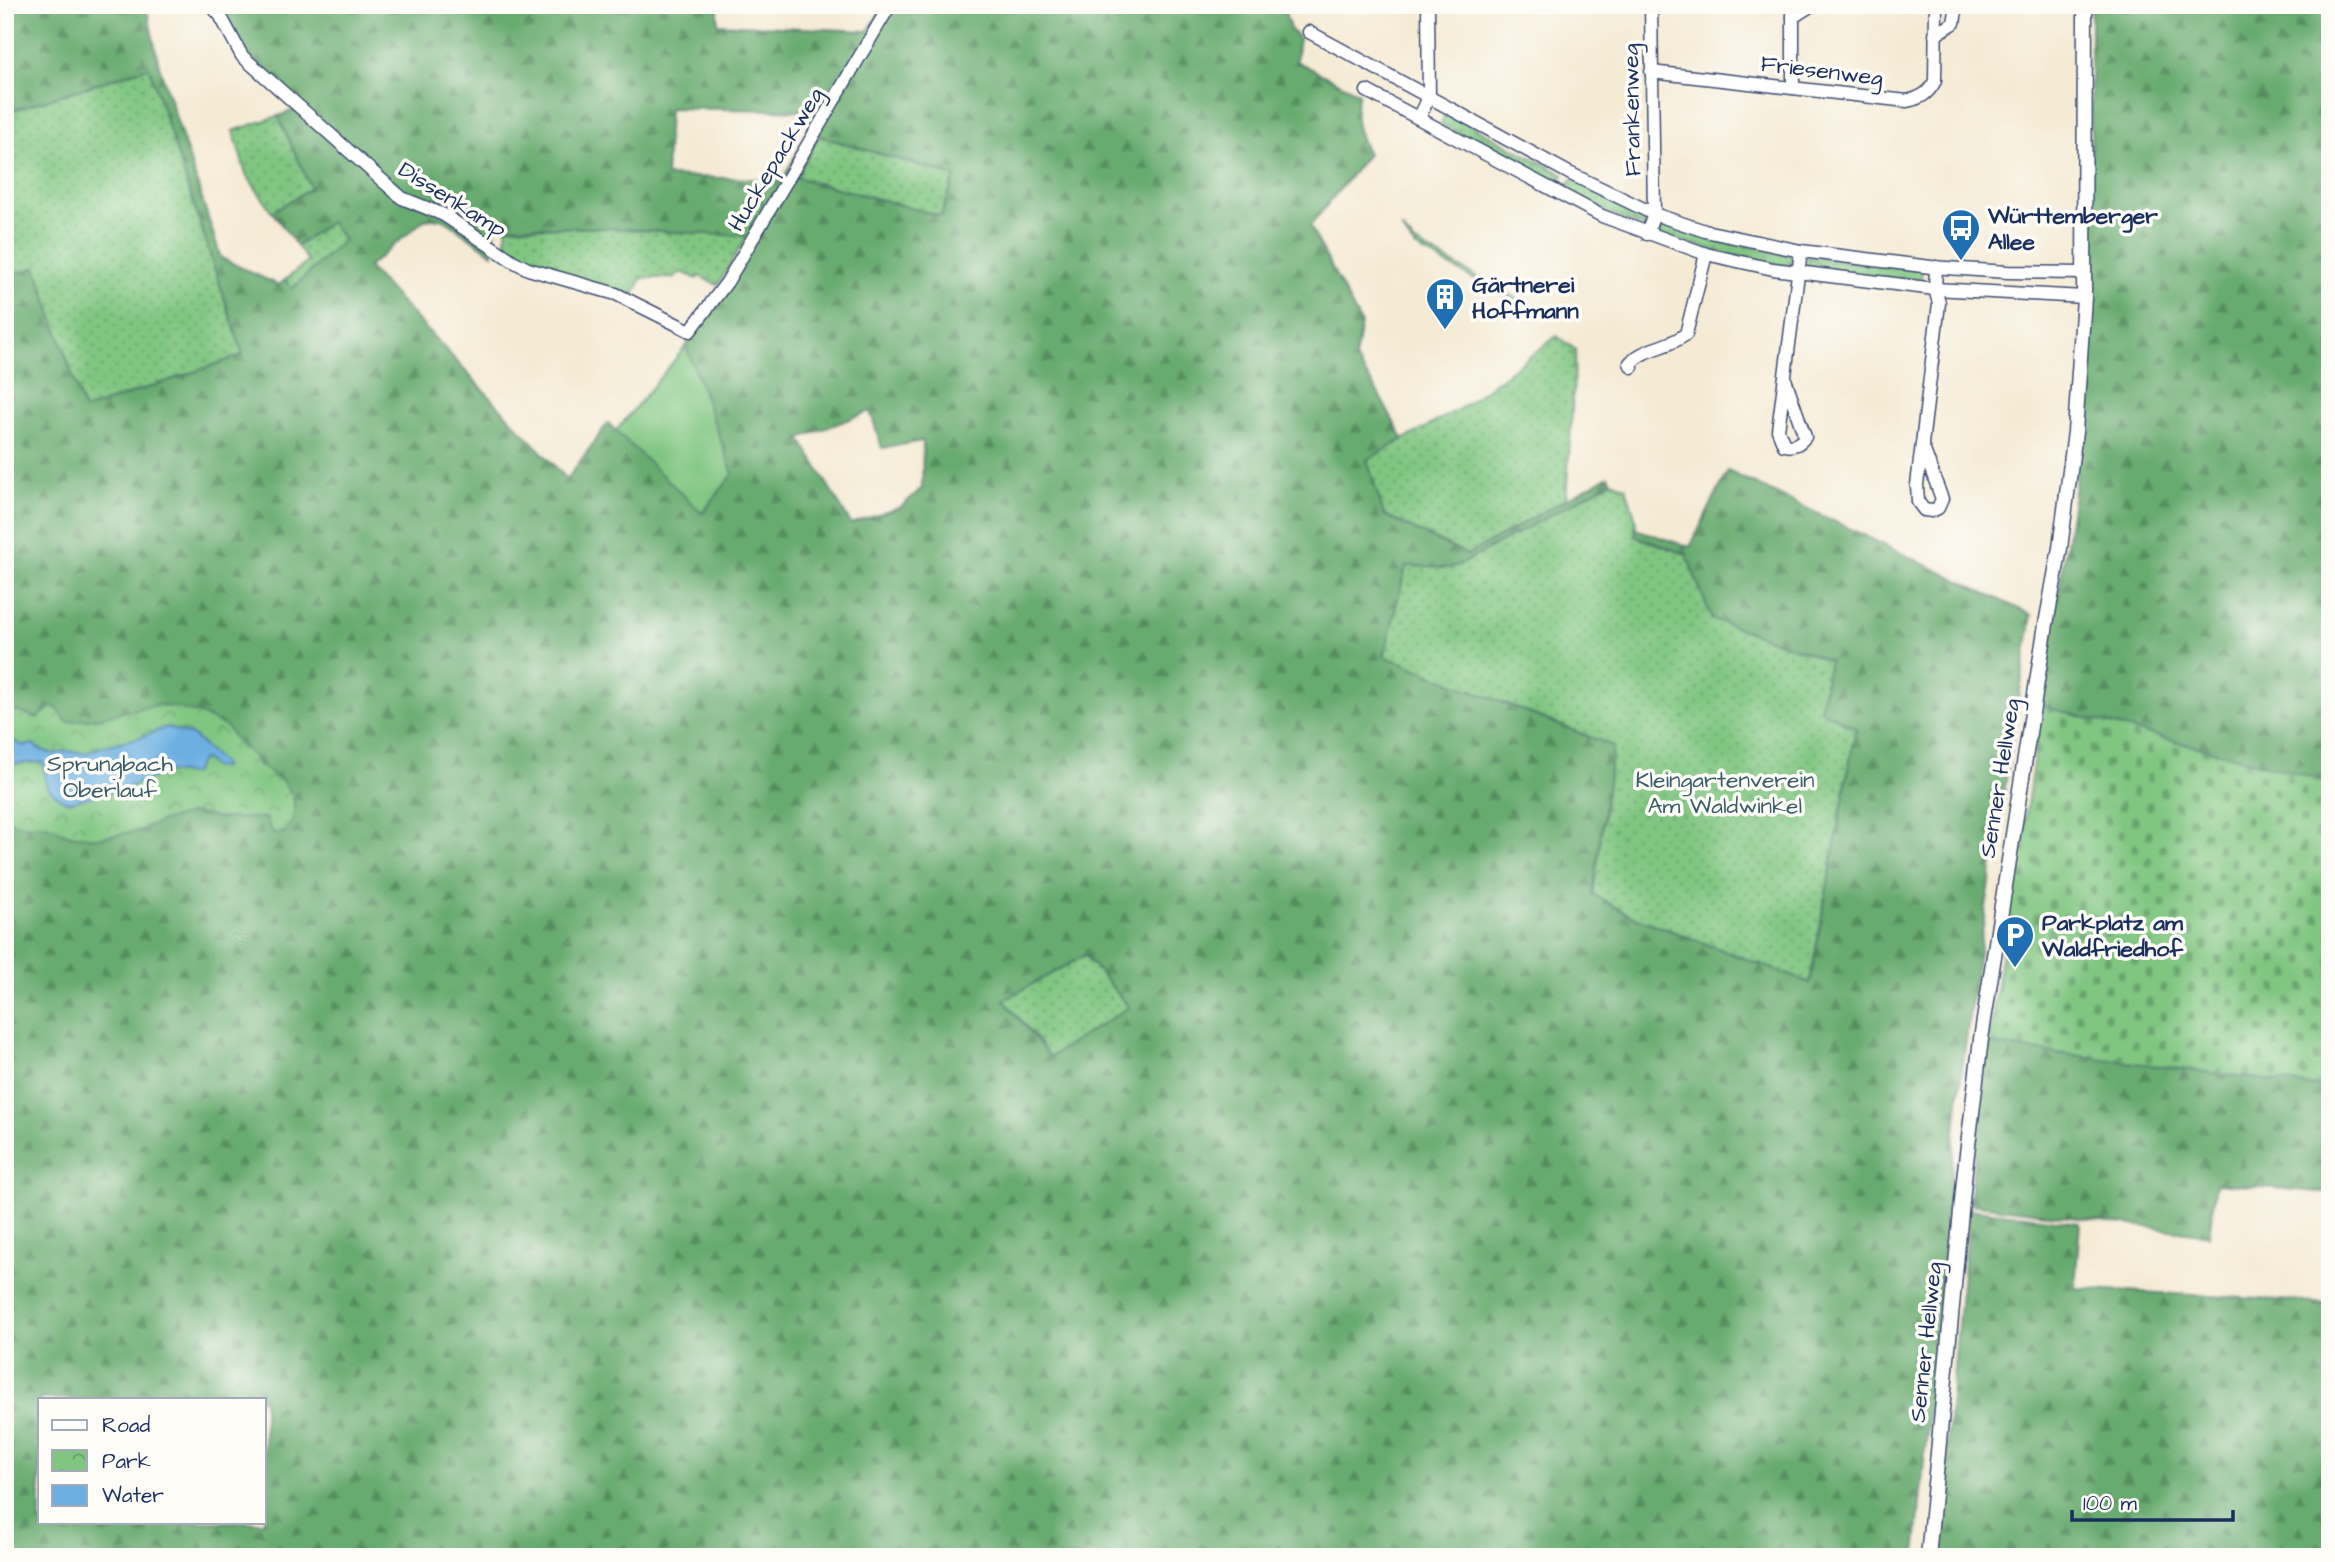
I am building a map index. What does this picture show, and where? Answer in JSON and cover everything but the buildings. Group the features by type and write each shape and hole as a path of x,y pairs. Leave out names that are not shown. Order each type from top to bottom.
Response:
{"street":[{"name":"Dissenkamp","path":"211,5 220,15 242,56 402,198 444,215 528,269 616,294 690,331"},
{"name":"Huckepackweg","path":"690,331 727,282 890,5"},
{"path":"1419,118 1429,97 1428,5"},
{"name":"Frankenweg","path":"1651,5 1654,214"},
{"path":"1793,88 1793,11 1812,5"},
{"name":"Friesenweg","path":"1651,72 1907,101 1920,98 1929,91 1935,81 1936,5"},
{"path":"1936,35 1955,23 1957,5"},
{"name":"Senner Hellweg","path":"1928,1557 1965,1170 1981,1039 2070,480 2084,297 2085,5"},
{"path":"1310,32 1569,173 1654,214 1705,231 1801,251 1937,267 2008,272 2084,273"},
{"path":"1367,91 1602,216 1706,254 1760,267 1935,289 2084,297"},
{"path":"1647,234 1654,214"},
{"path":"1785,379 1805,437 1801,443 1792,447 1784,445 1778,430 1801,251"},
{"path":"1632,367 1630,363 1639,354 1680,339 1686,334 1706,254"},
{"path":"1922,445 1939,303 1935,289 1937,267"}],"green space":[{"path":"5,5 146,5 159,65 221,258 278,285 285,280 293,288 344,240 330,222 297,246 272,212 311,188 278,116 294,110 207,5 718,5 718,24 868,31 884,5 1283,5 1290,29 1299,38 1296,61 1359,93 1357,125 1368,154 1310,226 1361,324 1355,358 1403,439 1367,460 1384,515 1467,555 1608,476 1612,481 1461,564 1449,568 1406,566 1384,656 1613,746 1593,894 1632,916 1810,983 1856,728 1820,710 1829,660 1712,619 1686,554 1635,536 1636,529 1690,547 1728,471 2032,615 1958,1101 1915,1557 5,1557 5,277 36,267 84,410 243,355 149,67 5,113","holes":["669,108 821,111 782,180 666,176","819,136 955,176 941,216 796,177","442,218 493,254 496,226 607,228 757,237 686,346 733,474 703,513 608,423 567,479 368,267 424,220","870,411 882,448 923,441 922,488 901,507 851,524 800,438","1085,955 1129,1007 1050,1057 1004,1000"]},
{"path":"2091,5 2330,5 2330,782 2041,706 2073,500 2081,429 2091,229"},
{"path":"149,67 243,355 84,410 36,268 5,277 5,113"},
{"path":"1446,112 1564,175 1557,187 1441,124"},
{"path":"278,116 311,188 272,212 246,174 233,131"},
{"path":"819,136 955,176 941,216 795,177"},
{"path":"1572,179 1647,216 1643,227 1608,213 1565,190"},
{"path":"330,221 344,241 293,288 285,280 308,261 297,246"},
{"path":"1660,221 1722,240 1792,255 1791,267 1748,260 1657,234"},
{"path":"506,227 607,228 747,236 718,285 682,272 673,278 642,278 633,296 530,266 506,251"},
{"path":"1401,228 1415,243 1521,301 1532,311 1415,247"},
{"path":"1808,257 1922,269 1921,282 1807,270"},
{"path":"1557,336 1576,350 1566,499 1467,555 1384,515 1367,460 1464,406"},
{"path":"686,346 733,474 702,513 616,431"},
{"name":"Kleingartenverein Am Waldwinkel","path":"1612,481 1626,487 1636,520 1635,536 1686,554 1712,619 1829,660 1856,727 1810,983 1632,916 1593,894 1612,746 1384,657 1406,565 1449,568 1461,564"},
{"name":"Sprungbach Oberlauf","path":"5,704 13,710 38,718 52,706 60,711 68,722 157,705 200,714 227,727 258,764 283,782 294,801 291,824 285,832 274,833 266,818 219,818 193,813 162,821 142,830 99,838 70,835 44,824 24,825 5,821"},
{"path":"2041,706 2330,782 2330,1088 1988,1044 2009,906 2018,870"},
{"path":"1085,955 1129,1007 1050,1057 1004,1000"},
{"path":"1988,1044 2330,1088 2330,1193 2216,1183 2209,1235 1969,1204"},
{"path":"1969,1209 2080,1223 2075,1288 2330,1303 2330,1557 1936,1557"}],"water":[{"path":"167,727 193,736 223,764 222,768 213,767 205,759 201,760 193,774 167,772 131,786 69,802 47,787 43,762 5,762 5,747 12,740 24,746 34,744 37,748 53,754 66,751 86,753"}],"place":[{"name":"Württemberger Allee","path":"1961,262"},
{"name":"Gärtnerei Hoffmann","path":"1445,331"},
{"name":"Parkplatz am Waldfriedhof","path":"2015,969"}]}
